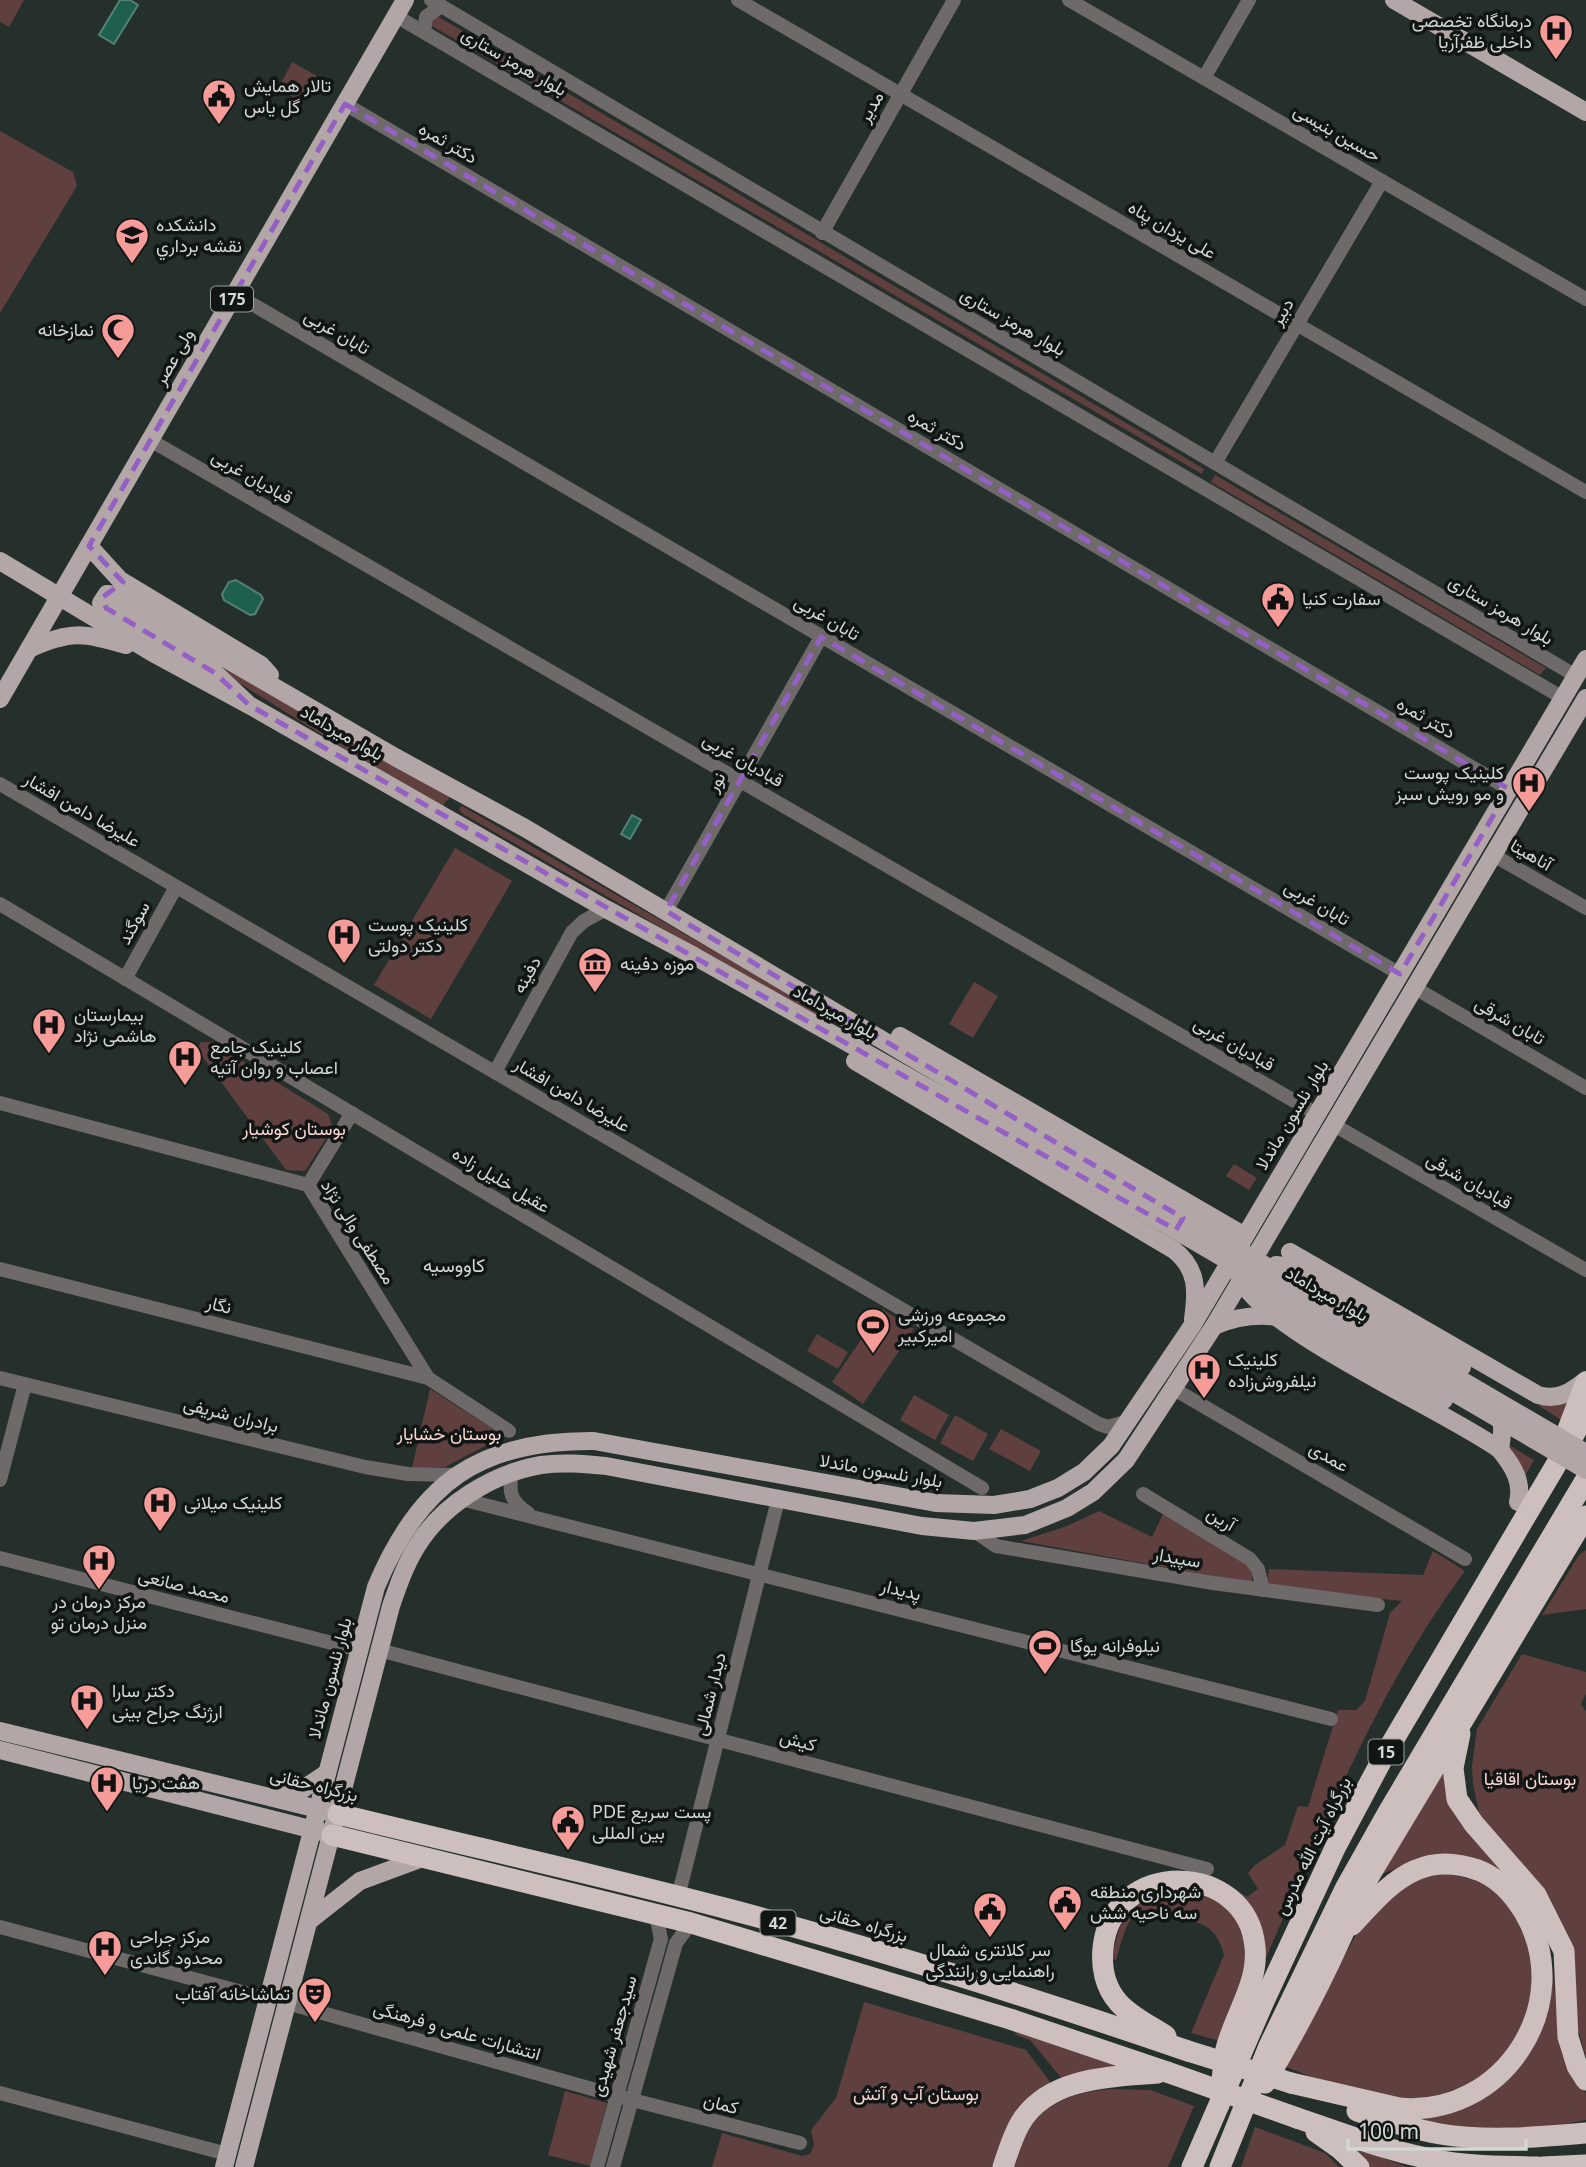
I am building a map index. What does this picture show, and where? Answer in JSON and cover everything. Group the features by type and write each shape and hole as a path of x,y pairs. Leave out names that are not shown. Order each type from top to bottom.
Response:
{"highway":[{"path":"1335,1848 1353,1787 1518,1502 1571,1425 1586,1381"},
{"name":"بزرگراه آیت الله مدرس","path":"1192,2167 1335,1848 1384,1756 1586,1415"},
{"name":"15","path":"1220,2167 1269,2046 1345,1889 1586,1480"},
{"path":"1234,2132 1285,2050 1371,1873 1586,1516"},
{"path":"1478,1695 1457,1744 1454,1768 1457,1799 1474,1824 1536,1895 1563,1951 1568,2037 1577,2066 1586,2080"},
{"name":"بزرگراه حقانی","path":"329,1817 425,1857 691,1923 1010,2019 1384,2147 1473,2166 1586,2165"},
{"name":"بزرگراه حقانی","path":"329,1817 678,1897 879,1951 1291,2083 1388,2122 1441,2134 1487,2138 1586,2133"},
{"path":"1291,2083 1399,2108 1423,2109 1448,2104 1474,2093 1497,2077 1512,2062 1534,2022 1542,1987 1538,1941 1519,1903 1510,1892 1485,1873 1451,1863 1417,1869 1383,1892 1342,1936 1309,1962"},
{"path":"1188,2051 1118,2003 1102,1968 1104,1941 1113,1917 1135,1893 1147,1886 1171,1880 1194,1882 1221,1892 1240,1909 1254,1939 1254,1968 1226,2049 1219,2106"},
{"path":"1003,2167 1020,2123 1042,2098 1069,2085 1167,2072"},
{"path":"1297,2118 1340,2149 1359,2167"}],"main road":[{"name":"ولی عصر","path":"0,699 405,0"},
{"path":"1394,0 1586,113"},
{"path":"89,546 120,580 261,665 286,694"},
{"name":"بلوار میرداماد","path":"0,561 57,601 249,705 803,1019 1063,1156 1586,1453"},
{"name":"بلوار میرداماد","path":"249,705 215,673 106,608 101,603 103,597 112,594 131,603 666,911 1063,1156 1586,1470"},
{"path":"29,649 55,637 80,634 153,653"},
{"name":"بلوار نلسون ماندلا","path":"249,2166 309,1921 329,1817 327,1773 359,1650 376,1587 400,1536 426,1503 456,1475 484,1459 547,1442 594,1441 936,1503 994,1505 1030,1499 1068,1482 1111,1446 1192,1326 1586,659"},
{"name":"بلوار نلسون ماندلا","path":"225,2160 268,1999 329,1817 391,1606 405,1567 417,1545 442,1515 461,1499 512,1473 540,1465 587,1464 922,1526 974,1531 1025,1525 1068,1508 1093,1492 1126,1460 1214,1326 1586,699"},
{"path":"482,804 458,797 450,807 453,813 487,840"},
{"path":"773,975 819,989 1245,1236"},
{"path":"803,1019 841,1054 1182,1256 1192,1272 1196,1286 1192,1326"},
{"path":"1152,1236 1167,1235 1181,1225 1184,1215 1177,1197"},
{"path":"1282,1213 1285,1239 1298,1271"},
{"path":"1290,1252 1538,1395 1548,1398 1559,1396 1586,1381"},
{"path":"1233,1256 1237,1289"},
{"path":"1500,1450 1503,1427 1495,1410 1331,1312 1293,1309 1276,1302 1266,1288 1269,1272 1276,1265 1284,1264 1298,1271 1586,1440"},
{"path":"1216,1285 1229,1284 1248,1293 1304,1337 1500,1450 1519,1482 1521,1492 1518,1502"},
{"path":"1214,1326 1245,1316 1297,1321 1314,1328 1586,1480"},
{"path":"1566,1548 1586,1538"},
{"name":"بزرگراه حقانی","path":"0,1731 265,1797 329,1817"},
{"name":"بزرگراه حقانی","path":"0,1750 329,1817"},
{"path":"265,1797 303,1789 327,1773"},
{"path":"309,1921 360,1881 425,1857"}],"street":[{"name":"علی یزدان پناه","path":"738,0 1586,492"},
{"name":"مدیر","path":"822,233 954,0"},
{"name":"حسین بنیسی","path":"1069,0 1586,299"},
{"path":"1204,78 1250,0"},
{"name":"بلوار هرمز ستاری","path":"436,3 1576,676"},
{"path":"424,32 426,17 436,3"},
{"name":"بلوار هرمز ستاری","path":"396,16 1563,698"},
{"name":"دکتر ثمره","path":"345,104 1509,789"},
{"name":"دبیر","path":"1215,463 1382,181"},
{"name":"تابان غربی","path":"235,294 1400,974"},
{"name":"قبادیان غربی","path":"150,440 1317,1114"},
{"name":"نور","path":"666,911 821,636"},
{"path":"1538,684 1547,677 1552,662"},
{"name":"علیرضا دامن افشار","path":"0,784 1099,1424 1108,1427 1128,1421"},
{"name":"آناهیتا","path":"1493,855 1586,908"},
{"name":"سوگند","path":"125,979 176,887"},
{"name":"عقیل خلیل زاده","path":"0,904 982,1488"},
{"name":"دفینه","path":"495,1072 572,932 584,921 606,909"},
{"name":"تابان شرقی","path":"1415,988 1586,1088"},
{"name":"مصطفی والی نژاد","path":"0,1103 308,1185 428,1378 509,1431"},
{"path":"308,1185 352,1113"},
{"name":"قبادیان شرقی","path":"1334,1125 1586,1270"},
{"name":"نگار","path":"0,1269 428,1378"},
{"name":"برادران شریفی","path":"0,1378 365,1467 408,1474 456,1475"},
{"path":"0,1480 25,1384"},
{"name":"عمدی","path":"1174,1389 1465,1559"},
{"path":"512,1473 510,1491 513,1500 517,1506 535,1517"},
{"name":"آرین","path":"1143,1493 1250,1559 1258,1569 1264,1590"},
{"name":"پدیدار","path":"461,1499 1331,1719"},
{"name":"دیدار شمالی","path":"678,1897 778,1500"},
{"name":"سپیدار","path":"974,1531 996,1546 1264,1590 1378,1605"},
{"name":"محمد صانعی","path":"0,1558 359,1650"},
{"name":"کیش","path":"379,1650 1207,1869"},
{"name":"سیدجعفر شهیدی","path":"613,2167 624,2098 661,1939 656,1915"},
{"name":"سیدجعفر شهیدی","path":"597,2167 624,2098 676,1942 691,1923"},
{"path":"0,1927 268,1999"},
{"name":"انتشارات علمی و فرهنگی","path":"287,2003 624,2098"},
{"path":"0,2094 225,2160"},
{"name":"کمان","path":"624,2098 800,2143"}],"highlighted area":[{"path":"345,104 1509,789 1400,974 821,637 666,911 1183,1218 1176,1230 249,705 215,673 106,608 103,597 123,582 89,546"}],"green space":[{"path":"0,0 24,0 9,27 0,22"},
{"path":"432,17 439,17 1204,469 1202,474 432,26"},
{"path":"292,62 317,76 303,102 278,89"},
{"path":"0,131 73,172 77,186 0,313"},
{"path":"1215,475 1546,668 1540,675 1211,482"},
{"path":"119,599 450,797 444,804 444,811 151,628"},
{"path":"462,806 826,1015 824,1021 463,814 459,809"},
{"path":"455,848 512,881 431,1019 374,985"},
{"path":"974,982 998,996 973,1038 949,1024"},
{"name":"بوستان کوشیار","path":"201,1042 212,1042 328,1114 333,1128 305,1171 286,1170 197,1049"},
{"path":"1234,1164 1257,1178 1249,1190 1226,1176"},
{"name":"مجموعه ورزشی امیرکبیر","path":"882,1309 914,1329 863,1404 832,1382"},
{"path":"817,1334 848,1352 838,1369 807,1351"},
{"name":"بوستان خشایار","path":"430,1389 504,1436 445,1467 412,1468"},
{"path":"914,1395 949,1415 935,1440 900,1420"},
{"path":"1543,1399 1570,1402 1563,1421 1539,1406"},
{"path":"955,1415 988,1434 973,1461 940,1443"},
{"path":"1001,1429 1041,1451 1030,1471 989,1449"},
{"path":"1509,1445 1534,1460 1525,1476"},
{"path":"1099,1511 1152,1537 1163,1514 1248,1563 1252,1583 1021,1541 1067,1526"},
{"path":"1586,1550 1586,1609 1542,1615 1579,1555"},
{"path":"1433,1551 1465,1571 1405,1662 1379,1710 1331,1809 1265,1960 1250,1911 1229,1885 1247,1897 1258,1889 1248,1873 1255,1865 1285,1845 1298,1806 1308,1807 1338,1710 1356,1710 1365,1701 1390,1613 1402,1601 1266,1586 1269,1569 1423,1575"},
{"name":"بوستان اقاقیا","path":"1522,1654 1586,1672 1586,1694 1581,1704 1586,1712 1586,2057 1572,2009 1570,1974 1479,1812 1473,1784 1472,1766 1477,1729"},
{"path":"1446,1762 1515,1878 1550,1946 1561,2052 1574,2078 1586,2093 1586,2120 1548,2127 1458,2129 1408,2120 1482,2094 1546,1989 1510,1886 1415,1861 1382,1874"},
{"path":"1446,1873 1485,1882 1504,1894 1533,1954 1530,2021 1491,2075 1416,2104 1339,2088 1284,2066 1364,1920 1415,1876"},
{"path":"1193,1887 1232,1909 1250,1956 1223,2042 1191,2033 1224,1955 1218,1940 1207,1927 1170,1917 1138,1916 1127,1926 1116,1960 1111,1958 1123,1917 1144,1894"},
{"name":"بوستان آب و آتش","path":"864,2002 1026,2050 1053,2086 993,2167 712,2167 722,2133 802,2156 810,2154 814,2145 811,2130 836,2098"},
{"path":"1014,2029 1130,2070 1063,2080 1030,2040 1016,2035"},
{"path":"1112,2089 1150,2090 1194,2106 1168,2167 1011,2167 1026,2131 1046,2110 1077,2095"},
{"path":"565,2091 607,2103 590,2166 548,2155"},
{"path":"1255,2127 1325,2153 1339,2167 1241,2167"},
{"path":"1339,2142 1407,2167 1365,2167"}],"shaded area":[{"path":"120,0 130,0 138,5 114,44 99,35"},
{"path":"236,580 261,595 263,599 255,614 250,615 224,600 222,594 229,582"},
{"path":"632,815 641,820 630,839 621,834"}],"place":[{"name":"درمانگاه تخصصی داخلی ظفرآریا","path":"1556,61"},
{"name":"تالار همایش گل یاس","path":"219,126"},
{"name":"دانشكده نقشه برداري","path":"132,265"},
{"name":"نمازخانه","path":"118,360"},
{"name":"سفارت کنیا","path":"1278,629"},
{"name":"کلینیک پوست و مو رویش سبز","path":"1529,813"},
{"name":"کلینیک پوست دکتر دولتى","path":"344,965"},
{"name":"موزه دفینه","path":"595,994"},
{"name":"بیمارستان هاشمی نژاد","path":"49,1055"},
{"name":"کلینیک جامع اعصاب و روان آتیه","path":"185,1087"},
{"name":"مجموعه ورزشی امیرکبیر","path":"873,1355"},
{"name":"کلینیک نیلفروش‌زاده","path":"1204,1400"},
{"name":"کلینیک میلانی","path":"160,1533"},
{"name":"مرکز درمان در منزل درمان تو","path":"99,1591"},
{"name":"نیلوفرانه یوگا","path":"1045,1676"},
{"name":"دکتر سارا ارژنگ جراح بینی","path":"87,1731"},
{"name":"هفت دریا","path":"107,1813"},
{"name":"PDE پست سریع بین المللی","path":"568,1852"},
{"name":"شهرداری منطقه سه ناحیه شش","path":"1065,1932"},
{"name":"سر کلانتری شمال راهنمایی و رانندگی","path":"990,1939"},
{"name":"مرکز جراحی محدود گاندی","path":"105,1977"},
{"name":"تماشاخانه آفتاب","path":"315,2024"}],"district":[{"name":"کاووسیه","path":"454,1265"}]}
